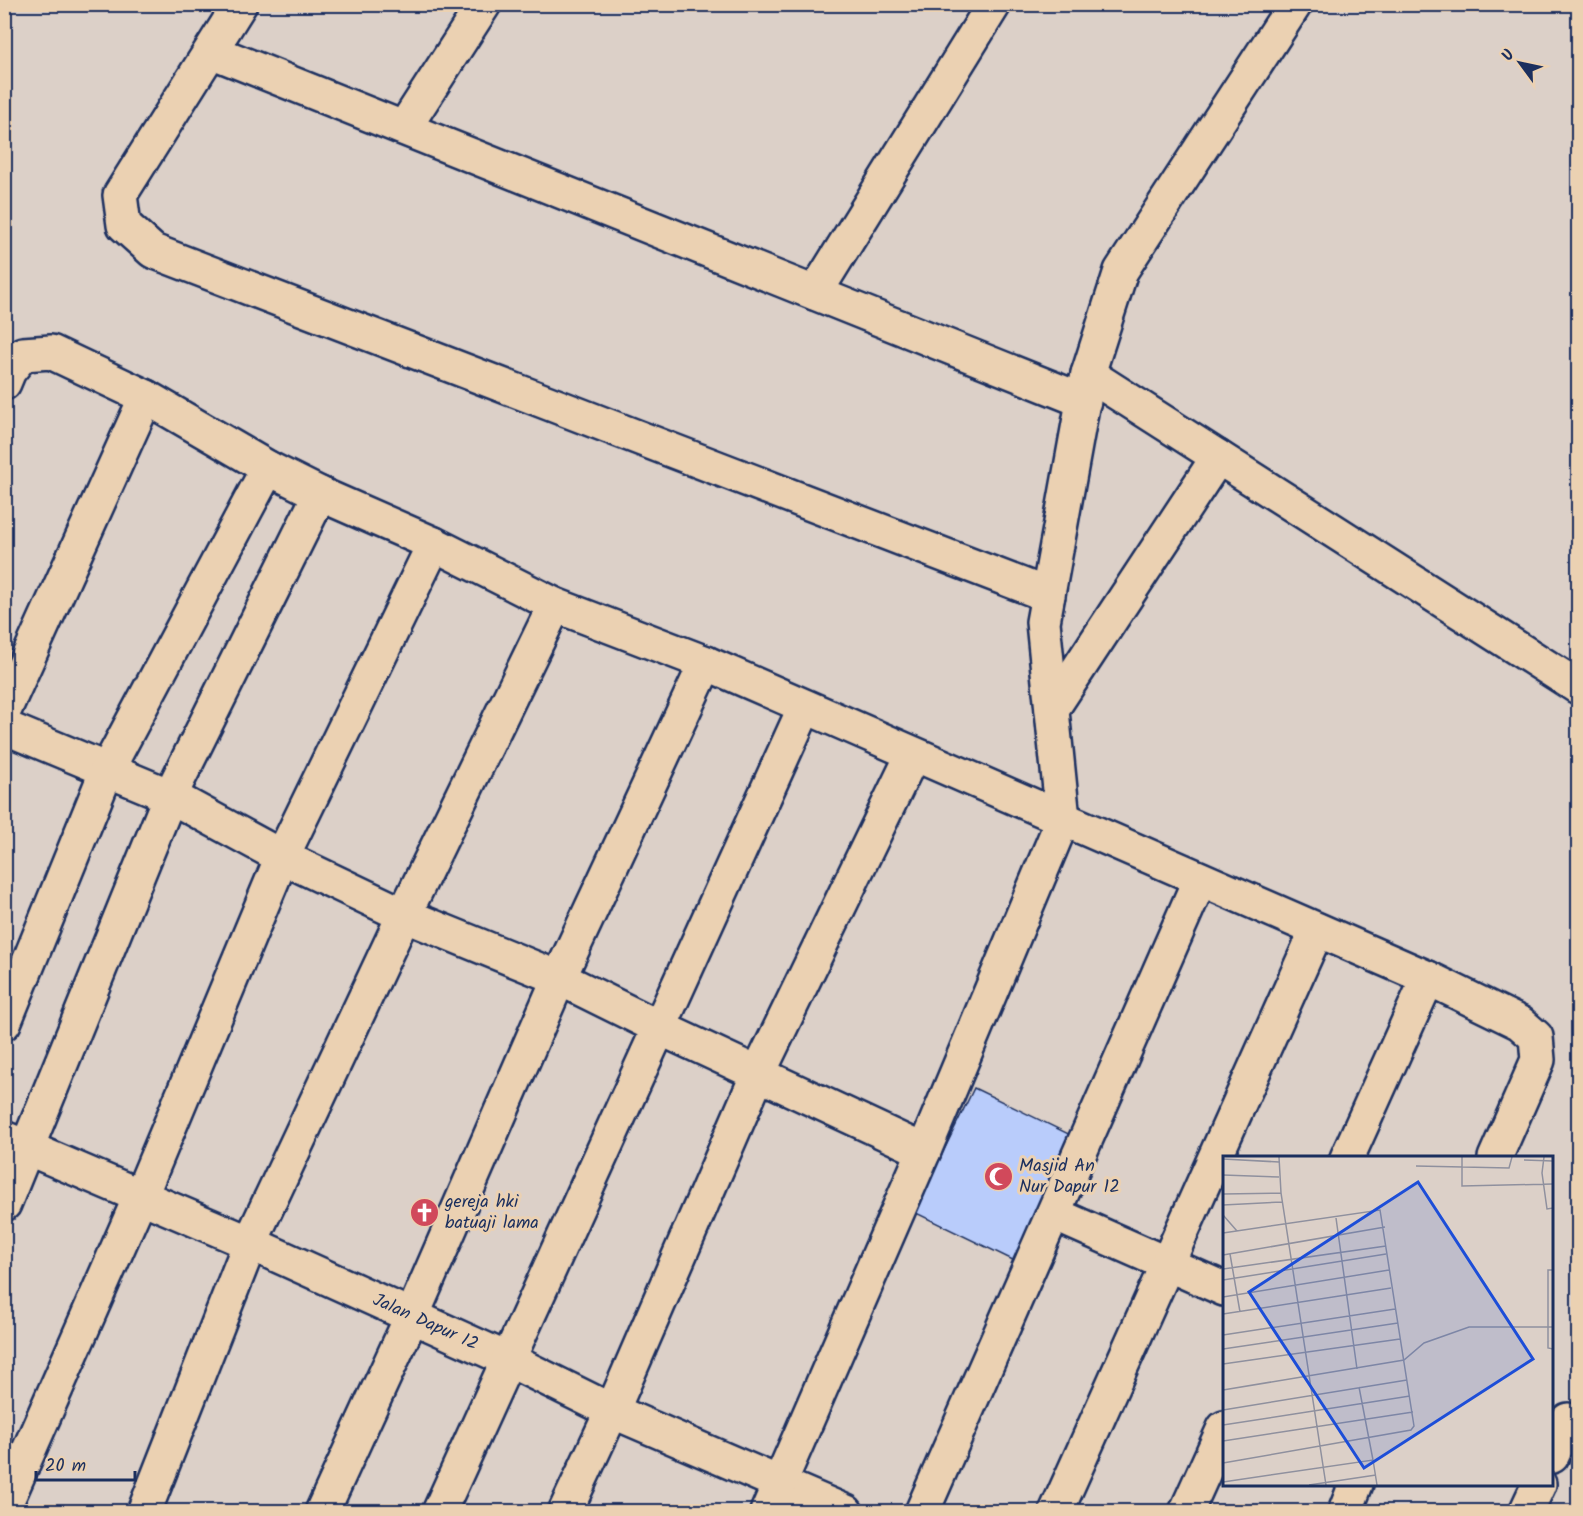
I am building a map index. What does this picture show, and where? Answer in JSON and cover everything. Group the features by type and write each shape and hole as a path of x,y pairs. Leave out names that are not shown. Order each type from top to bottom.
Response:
{"street":[{"path":"240,4 120,195 124,225 153,251 1048,595"},
{"path":"404,128 484,4"},
{"path":"815,293 994,4"},
{"path":"767,1512 924,1151 1063,819 1043,622 1086,388 1121,271 1295,4"},
{"path":"211,51 815,293 1086,388 1218,458 1578,687"},
{"path":"4,383 9,371 23,354 51,352 146,397 268,468 320,494 434,544 555,605 706,663 1428,978 1520,1023 1536,1037 1538,1060 1496,1156"},
{"path":"4,711 146,397"},
{"path":"1052,708 1218,458"},
{"path":"4,1023 107,771 268,468"},
{"path":"4,1203 16,1143 170,796 320,494"},
{"path":"4,1507 141,1195 282,857 434,544"},
{"path":"144,1512 250,1243 404,915 555,605"},
{"path":"322,1512 412,1316 559,978 706,663"},
{"path":"439,1512 805,707"},
{"path":"4,727 170,796 282,857 404,915 559,978 660,1028 924,1151"},
{"path":"565,1512 612,1411 758,1074 913,754"},
{"path":"922,1512 1200,879"},
{"path":"1056,1512 1317,930"},
{"path":"1348,1156 1428,978"},
{"name":"Jalan Dapur 12","path":"16,1143 250,1243 509,1360 612,1411 846,1512"},
{"path":"1054,1214 1223,1289"},
{"path":"1553,1451 1566,1420"},
{"path":"1186,1512 1223,1430"},
{"path":"1345,1512 1356,1486"},
{"path":"1526,1512 1539,1486"}],"building":[{"name":"Masjid An Nur Dapur 12","path":"974,1088 1081,1140 1021,1264 914,1212"}],"place":[{"name":"Masjid An Nur Dapur 12","path":"998,1176"},
{"name":"gereja hki batuaji lama","path":"424,1212"}]}
